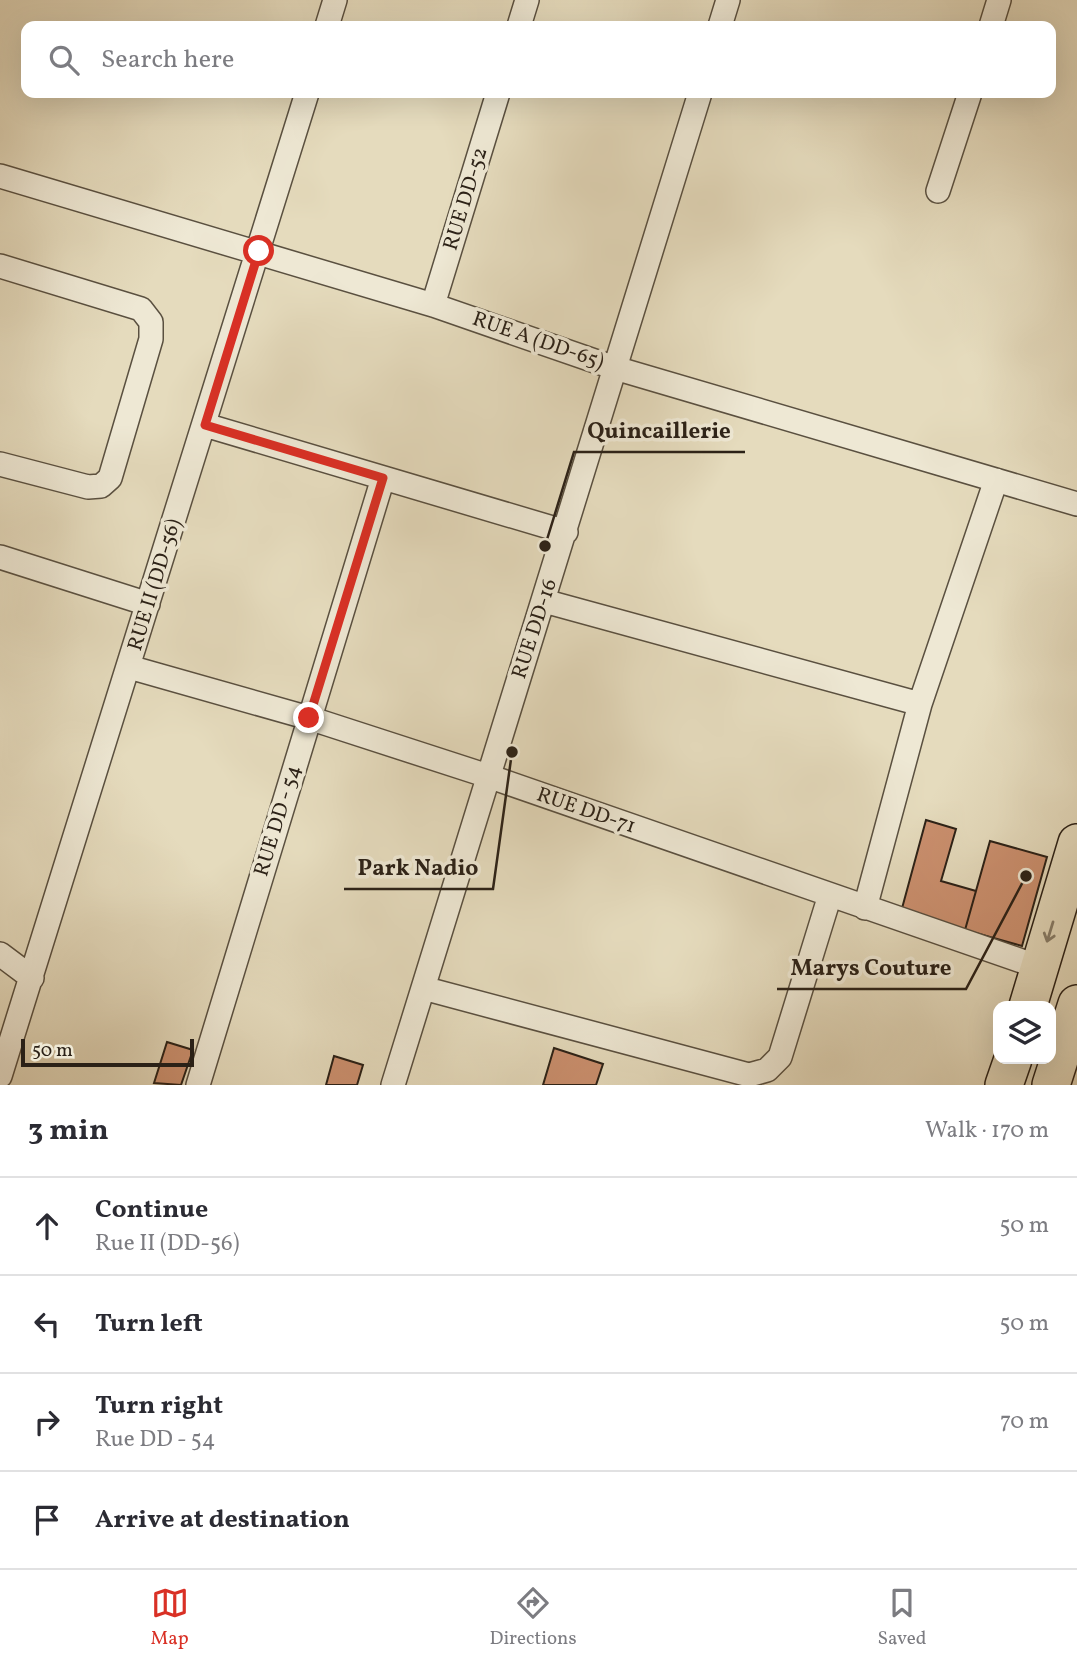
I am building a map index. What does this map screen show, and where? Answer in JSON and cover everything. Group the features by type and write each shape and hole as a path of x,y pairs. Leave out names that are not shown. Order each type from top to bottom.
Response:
{"main road":[{"path":"1029,1001 1077,843"},
{"path":"1051,1085 1077,1004"},
{"path":"1004,1085 1011,1064"}],"street":[{"path":"329,21 335,0"},
{"path":"521,21 527,0"},
{"path":"722,21 728,0"},
{"path":"993,21 999,0"},
{"name":"RUE II (DD-56)","path":"0,1076 305,98"},
{"name":"RUE DD-52","path":"433,305 496,98"},
{"name":"RUE DD-16","path":"393,1085 698,98"},
{"path":"938,191 968,98"},
{"name":"RUE A (DD-65)","path":"0,176 433,305 615,368 1077,503"},
{"path":"0,267 141,309 151,323 151,339 110,478 101,486 88,487 0,464"},
{"path":"205,425 566,532"},
{"name":"RUE DD - 54","path":"198,1085 383,478"},
{"path":"864,908 920,704 996,480"},
{"path":"0,557 148,604"},
{"path":"544,601 920,704"},
{"name":"RUE DD-71","path":"129,667 309,718 488,776 1039,967"},
{"path":"423,988 749,1075 767,1070 780,1057 830,895"},
{"path":"0,954 32,978"}],"building":[{"path":"926,820 956,829 941,881 976,891 965,930 901,912"},
{"path":"990,841 1047,857 1022,946 965,930"},
{"path":"167,1042 193,1050 181,1085 154,1083"},
{"path":"554,1048 603,1064 596,1085 543,1085"},
{"path":"334,1056 363,1065 357,1085 326,1085"}],"place":[{"name":"Quincaillerie","path":"545,546"},
{"name":"Park Nadio","path":"512,752"},
{"name":"Marys Couture","path":"1026,876"}],"route":[{"path":"259,251 205,425 383,478 309,718"}]}
